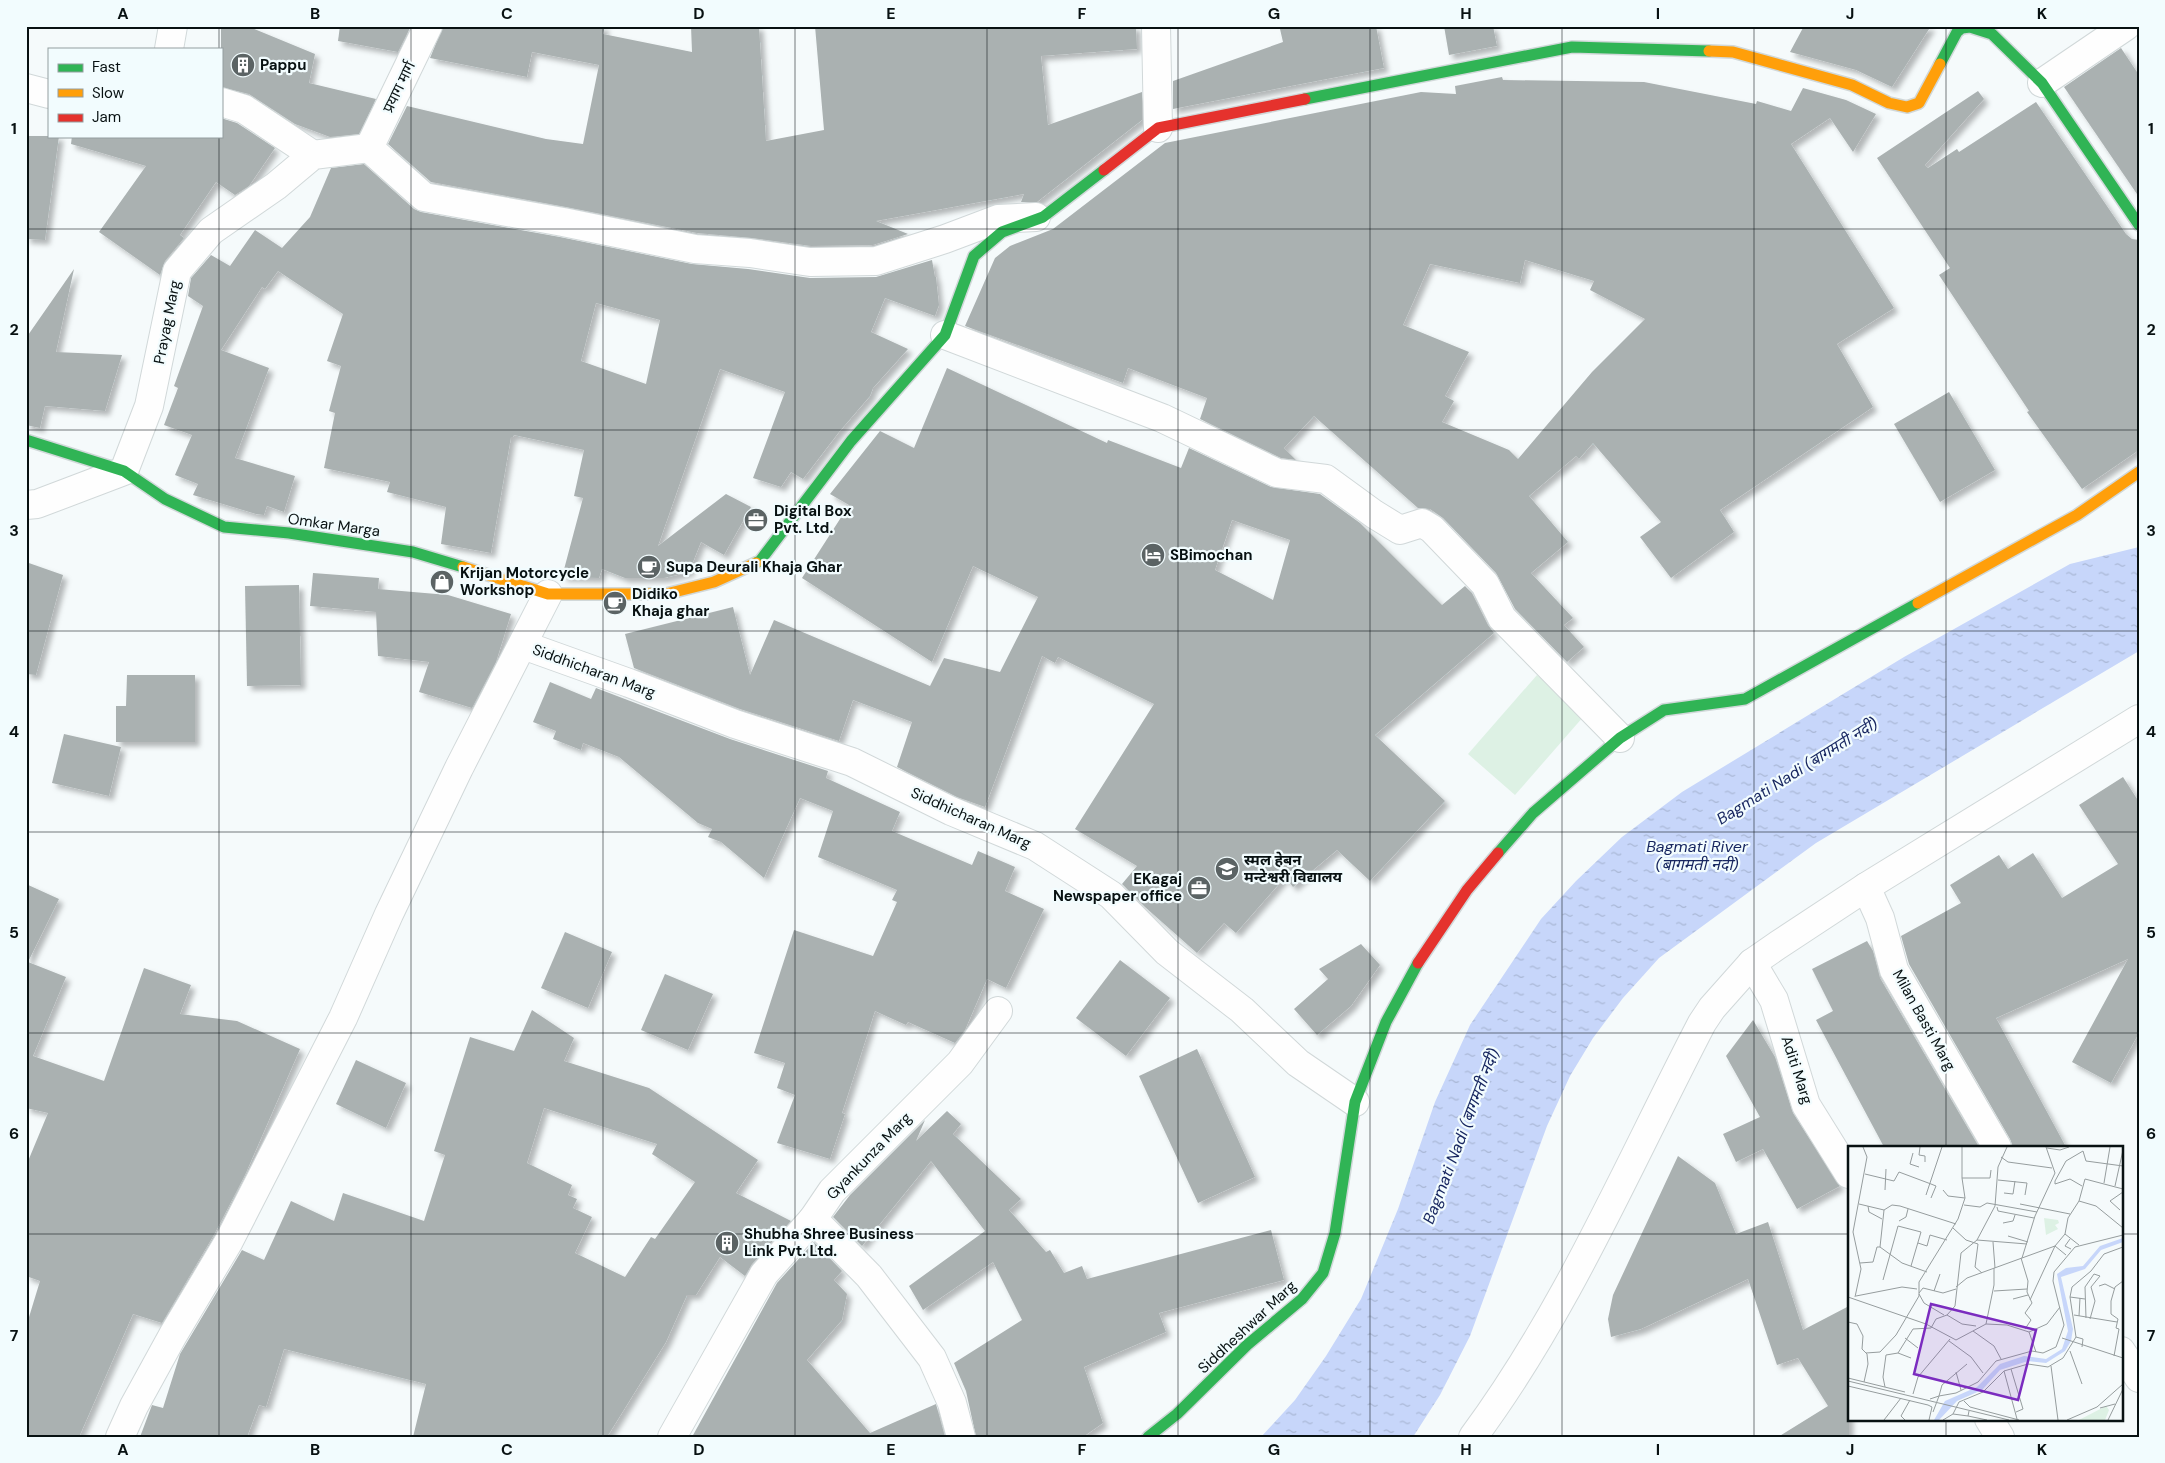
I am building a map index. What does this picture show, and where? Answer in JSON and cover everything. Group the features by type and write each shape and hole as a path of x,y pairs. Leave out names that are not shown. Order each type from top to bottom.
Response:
{"street":[{"path":"169,48 173,26"},
{"name":"प्रयाग मार्ग","path":"369,148 428,26"},
{"path":"1156,26 1158,128"},
{"path":"2042,83 2126,26"},
{"path":"1620,738 1502,618 1485,584 1432,529 1422,523 1400,530 1374,514 1326,479 1278,473 1162,418 945,335 974,256 1002,232 1043,217 1158,128 1572,46 1733,52 1852,84 1889,103 1908,107 1919,102 1925,93 1956,29 1970,27 1992,34 2042,83 2139,225"},
{"path":"26,88 48,94"},
{"path":"222,102 244,109 313,154 369,148 424,197 695,249 750,253 810,262 876,261 945,239 998,219 1043,217"},
{"name":"Prayag Marg","path":"124,471 149,406 177,271 211,231 276,186 313,154"},
{"name":"Omkar Marga","path":"26,440 124,471 165,500 224,527 289,533 413,552 548,594 666,594 714,582 760,561 851,441 945,335"},
{"path":"26,505 38,504 124,471"},
{"name":"Siddheshwar Marg","path":"1148,1437 1177,1414 1247,1345 1302,1300 1323,1274 1335,1233 1355,1102 1386,1022 1420,959 1467,890 1534,813 1620,738 1664,710 1745,699 2076,516 2139,472"},
{"path":"120,1437 134,1406 173,1335 229,1241 330,1043 455,777 548,594"},
{"name":"Siddhicharan Marg","path":"522,645 629,683 735,724 852,762 951,811 1035,846 1111,895 1166,952 1242,1010 1298,1063 1355,1102"},
{"path":"1473,1437 1509,1386 1537,1341 1581,1260 1702,1023 1712,1008 1752,963 1866,887 2139,719"},
{"name":"Milan Basti Marg","path":"1866,887 1880,918 1894,970 1996,1146"},
{"name":"Aditi Marg","path":"1752,963 1774,1000 1806,1105 1848,1172"},
{"name":"Gyankunza Marg","path":"672,1437 764,1274 813,1219 832,1191 960,1063 998,1011"},
{"path":"813,1219 869,1276 932,1358 952,1403 961,1437"},
{"path":"2122,1352 2139,1378"},
{"path":"1990,1420 2000,1437"}],"green space":[{"path":"1537,675 1584,716 1515,795 1468,754"}],"water":[{"name":"Bagmati River (बागमती नदी)","path":"2139,547 2139,651 1816,843 1659,958 1623,998 1593,1038 1570,1076 1547,1126 1470,1336 1440,1395 1413,1437 1261,1437 1295,1400 1326,1356 1361,1299 1398,1209 1435,1102 1470,1025 1541,919 1576,881 1622,837 1682,792 1904,657 2070,564"}],"building":[{"path":"221,26 247,26 315,54 309,83 376,99 359,134 330,137 295,124 249,94 222,87"},
{"path":"340,26 411,26 398,52 338,41"},
{"path":"443,26 605,26 603,34 692,52 691,26 759,26 766,141 824,130 815,26 1136,26 1137,49 1041,56 1048,125 1142,92 1142,120 1037,202 1021,202 1024,194 876,221 908,234 873,245 811,246 697,233 431,182 388,144 407,106 546,139 583,144 599,65 532,52 527,77 430,58"},
{"path":"1298,26 1376,26 1384,68 1173,109 1173,81 1283,42 1280,29"},
{"path":"1444,26 1493,26 1497,46 1449,55"},
{"path":"1804,26 1931,26 1892,87 1856,70 1790,52"},
{"path":"2121,48 2139,75 2139,197 2064,87"},
{"path":"1502,77 1503,80 1644,82 1756,104 1757,101 1791,111 1803,88 1846,100 1876,114 1853,152 1830,118 1791,144 1894,308 1837,344 1873,407 1720,510 1734,532 1671,578 1640,537 1661,522 1593,443 1579,459 1576,456 1529,496 1568,542 1531,573 1573,618 1564,625 1584,647 1567,662 1515,609 1496,573 1443,518 1430,509 1418,508 1314,416 1284,448 1296,460 1281,458 1200,419 1207,398 1128,368 1123,383 965,326 995,258 1010,246 1053,229 1165,143 1421,92 1456,94 1455,86","holes":["1525,260 1594,281 1590,290 1645,319 1592,372 1518,459 1509,450 1442,422 1454,401 1445,396 1469,352 1403,325 1430,264 1520,283"]},
{"path":"1978,91 1984,99 1925,165 1928,168 1957,149 1959,152 2036,102 2126,234 2132,239 2139,240 2139,450 2082,489 2027,412 2029,411 1939,275 1950,268 1877,158"},
{"path":"222,118 237,123 275,148 249,186 235,195 216,182 180,235 184,238 165,261 160,275 99,232 146,166 71,144 72,138 222,138"},
{"path":"26,136 59,138 45,240 26,239"},
{"path":"364,164 414,209 421,212 560,237 692,264 748,269 810,278 876,277 932,260 939,305 935,316 885,298 871,332 908,349 873,388 870,396 839,432 803,479 791,472 781,487 753,478 785,392 720,369 658,546 726,494 751,507 724,555 701,542 689,572 664,578 625,578 602,569 599,578 562,577 583,498 574,496 584,450 514,435 511,437 491,553 441,544 446,507 387,492 390,482 324,468 335,413 329,411 341,366 327,361 343,314 278,271 265,289 262,287 221,350 269,368 235,458 295,476 284,512 267,506 264,515 256,514 193,495 198,484 175,475 192,435 164,425 178,388 174,386 203,306 188,296 191,278 211,255 230,266 255,230 282,248 310,217 331,168","holes":["596,303 660,320 646,384 581,361"]},
{"path":"74,269 56,352 122,355 105,411 45,406 40,428 26,425 26,338"},
{"path":"947,368 1107,443 1108,440 1181,468 1189,448 1271,487 1320,494 1360,523 1442,605 1465,586 1472,593 1494,633 1375,735 1445,801 1370,881 1337,850 1293,887 1285,877 1236,933 1224,923 1197,953 1122,884 1137,866 1075,829 1154,704 1058,657 1055,663 1042,656 985,807 957,797 897,767 912,722 853,700 839,741 740,709 634,668 625,634 733,607 750,675 774,620 930,686 944,658 1000,672 1038,597 973,566 932,662 802,578 849,505 830,494 880,431 914,448","holes":["1232,520 1290,540 1273,600 1215,570"]},
{"path":"1949,392 1995,470 1940,502 1894,424"},
{"path":"26,562 63,575 36,675 26,674"},
{"path":"313,573 379,578 378,589 448,595 511,614 496,662 472,708 419,692 429,662 378,656 376,612 310,606"},
{"path":"299,585 301,685 247,686 245,586"},
{"path":"127,675 195,675 195,742 116,742 116,706 126,706"},
{"path":"550,682 591,699 596,688 730,739 828,771 826,778 900,812 892,831 972,865 978,851 1015,867 1005,891 1044,909 1006,988 987,979 965,1030 955,1043 908,1022 906,1025 875,1011 842,1113 845,1114 830,1159 777,1143 795,1095 777,1088 785,1063 754,1053 794,930 873,956 897,902 892,900 897,890 818,857 833,811 800,798 764,878 721,842 708,837 712,829 698,823 619,757 583,743 581,750 553,739 556,731 533,722"},
{"path":"64,734 121,747 109,796 52,783"},
{"path":"2123,777 2139,802 2139,1033 2111,1083 2072,1062 2128,959 1996,1018 2065,1146 2013,1146 1909,964 1901,936 1961,903 1950,885 1999,855 2008,869 2033,853 2062,898 2118,864 2079,805"},
{"path":"26,884 59,899 28,962 66,977 33,1056 104,1081 144,968 191,985 180,1014 237,1021 300,1049 245,1175 215,1233 162,1323 133,1314 79,1437 26,1437 26,1327 40,1281 26,1276 26,1166 48,1113 26,1108"},
{"path":"565,932 612,952 588,1008 541,988"},
{"path":"1867,941 1873,951 1880,978 1978,1146 1883,1146 1816,1020 1833,1011 1812,969"},
{"path":"1361,944 1380,965 1351,1006 1317,1035 1294,1009 1328,979 1319,969"},
{"path":"1120,960 1170,998 1126,1056 1076,1018"},
{"path":"665,974 713,994 688,1050 641,1030"},
{"path":"532,1010 574,1038 564,1061 649,1088 758,1160 736,1193 791,1221 752,1264 745,1276 720,1257 696,1295 687,1295 666,1342 607,1437 413,1437 426,1384 284,1349 266,1407 259,1405 247,1437 140,1437 152,1405 163,1408 180,1354 242,1250 264,1260 291,1201 334,1221 343,1193 424,1221 445,1155 434,1151 470,1037 514,1051","holes":["544,1108 657,1144 652,1154 695,1182 655,1239 651,1237 625,1277 575,1253 592,1217 573,1208 577,1199 568,1195 572,1185 527,1163"]},
{"path":"1753,1020 1775,1057 1793,1113 1840,1186 1797,1209 1763,1149 1736,1162 1723,1134 1760,1117 1726,1056"},
{"path":"1197,1049 1255,1177 1198,1203 1139,1076"},
{"path":"356,1060 406,1083 386,1128 336,1104"},
{"path":"947,1111 961,1124 953,1134 1021,1199 1009,1210 1046,1252 1050,1250 1064,1273 1082,1266 1087,1279 1271,1230 1284,1280 1159,1313 1166,1332 1084,1367 1103,1423 1083,1437 976,1437 966,1391 954,1363 1022,1320 993,1262 923,1310 909,1286 985,1231 931,1161 862,1246 833,1217 850,1195 925,1120 916,1141"},
{"path":"1678,1156 1715,1183 1736,1234 1768,1222 1803,1330 1848,1307 1849,1437 1778,1437 1828,1406 1798,1358 1777,1365 1748,1279 1641,1329 1611,1337 1608,1319 1613,1295"},
{"path":"814,1242 842,1271 834,1280 847,1294 842,1320 807,1360 870,1433 936,1404 945,1437 692,1437 777,1283"}],"traffic: fast":[{"path":"1940,64 1957,32 1962,28 1970,27 1992,34 2042,83 2139,225"},
{"path":"1305,99 1572,47 1709,51"},
{"path":"756,563 760,561 851,441 945,335 974,256 1002,232 1043,217 1104,170"},
{"path":"26,440 124,471 165,499 224,527 289,533 413,552 463,567"},
{"path":"1498,853 1533,813 1620,738 1664,710 1745,699 1918,603"},
{"path":"1148,1437 1177,1414 1247,1345 1302,1299 1323,1273 1335,1233 1355,1102 1386,1022 1418,963"}],"traffic: slow":[{"path":"1709,51 1733,52 1852,85 1889,103 1907,107 1919,103 1940,64"},
{"path":"1918,603 2077,515 2139,472"},
{"path":"463,567 548,594 666,594 714,582 756,563"}],"traffic: jam":[{"path":"1104,170 1158,128 1305,99"},
{"path":"1418,963 1467,890 1498,853"}],"place":[{"name":"Pappu","path":"243,65"},
{"name":"Digital Box Pvt. Ltd.","path":"756,520"},
{"name":"SBimochan","path":"1153,555"},
{"name":"Supa Deurali Khaja Ghar","path":"649,567"},
{"name":"Krijan Motorcycle Workshop","path":"442,582"},
{"name":"Didiko Khaja ghar","path":"615,603"},
{"name":"स्मल हेबन मन्टेश्वरी विद्यालय","path":"1227,869"},
{"name":"EKagaj Newspaper office","path":"1199,888"},
{"name":"Shubha Shree Business Link Pvt. Ltd.","path":"727,1243"}],"water label":[{"name":"Bagmati Nadi (बागमती नदी)","path":"1797,771"},
{"name":"Bagmati Nadi (बागमती नदी)","path":"1461,1136"}]}
